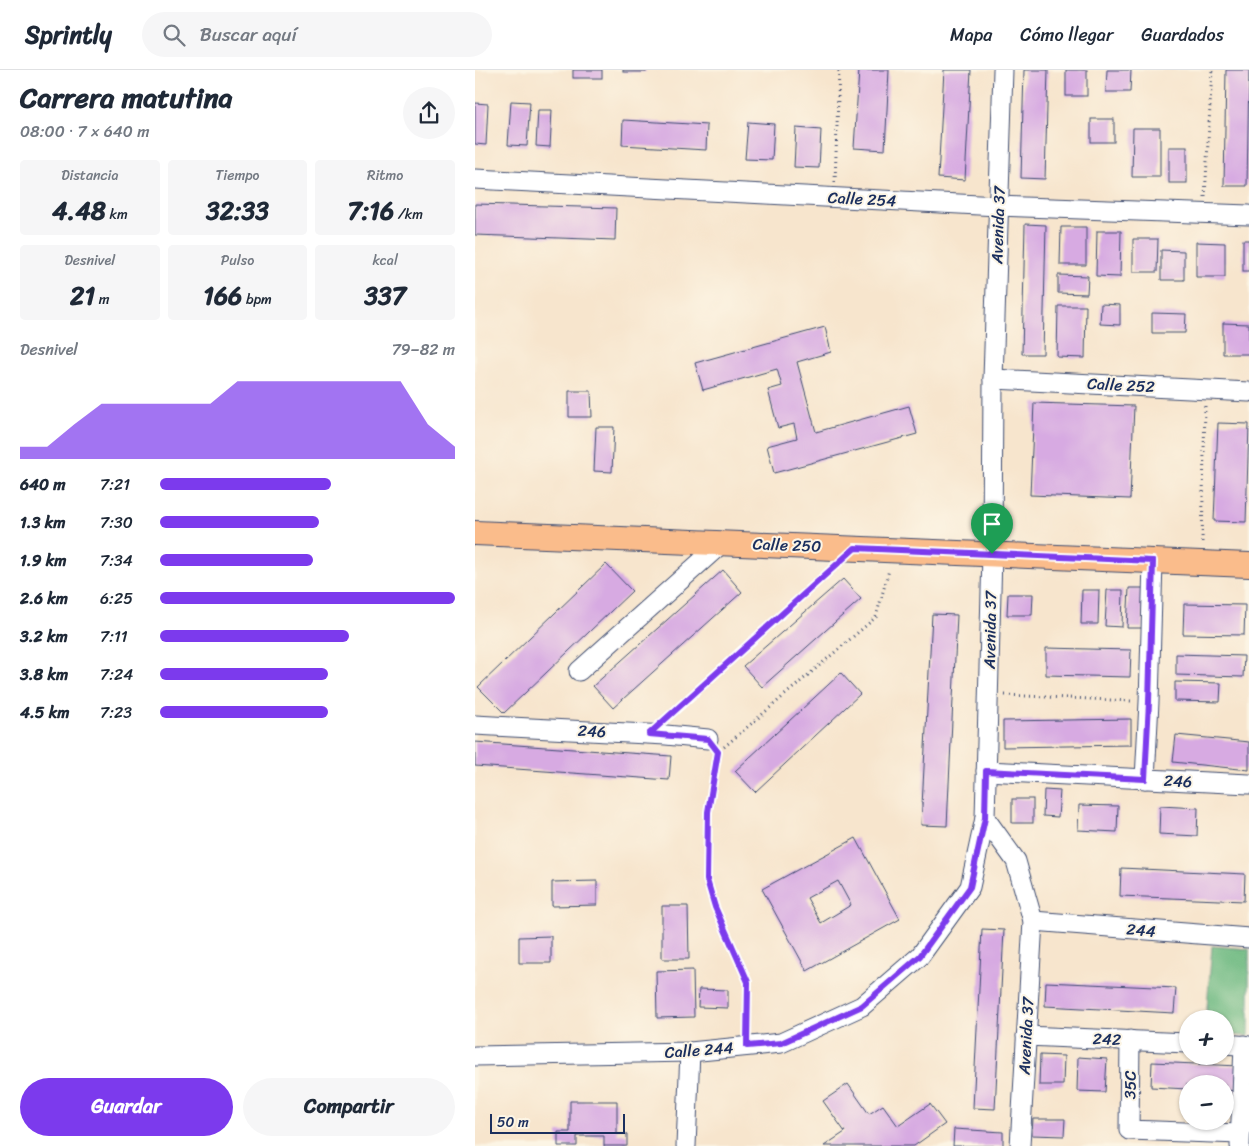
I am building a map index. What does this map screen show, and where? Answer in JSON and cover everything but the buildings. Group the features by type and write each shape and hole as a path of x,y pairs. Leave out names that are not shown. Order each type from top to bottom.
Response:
{"main road":[{"name":"Calle 250","path":"475,533 1249,565"}],"street":[{"name":"Avenida 37","path":"1003,70 993,379 992,554 985,818 1016,861 1033,921 1020,1146"},
{"name":"Calle 254","path":"475,179 998,206 1249,215"},
{"name":"Calle 252","path":"993,379 1249,392"},
{"path":"579,671 722,543"},
{"path":"1145,779 1153,561"},
{"name":"246","path":"475,725 649,734 713,745"},
{"name":"246","path":"986,771 1249,784"},
{"name":"Calle 244","path":"475,1056 690,1052 781,1043 862,1006 920,956 970,887 985,818"},
{"name":"244","path":"1033,921 1249,938"},
{"name":"242","path":"1026,1036 1179,1043"},
{"name":"35C","path":"1130,1040 1129,1130 1240,1140"},
{"path":"1240,1140 1246,1045"},
{"path":"686,1146 690,1052"}],"path":[{"path":"835,197 839,70"},
{"path":"1204,214 1212,70"},
{"path":"1202,563 1205,389"},
{"path":"649,734 855,548"},
{"path":"747,1046 748,982 715,907 707,880 708,812 713,745 876,617 895,550"},
{"path":"988,694 1149,702"}],"green space":[{"path":"1212,946 1249,949 1249,1036 1234,1035 1234,1010 1207,1010"}],"route":[{"path":"855,548 992,554 1153,561 1145,779 986,771 985,818 970,887 920,956 862,1006 781,1043 747,1046 748,982 715,907 707,880 708,812 718,752 708,739 649,734 855,548"}]}
